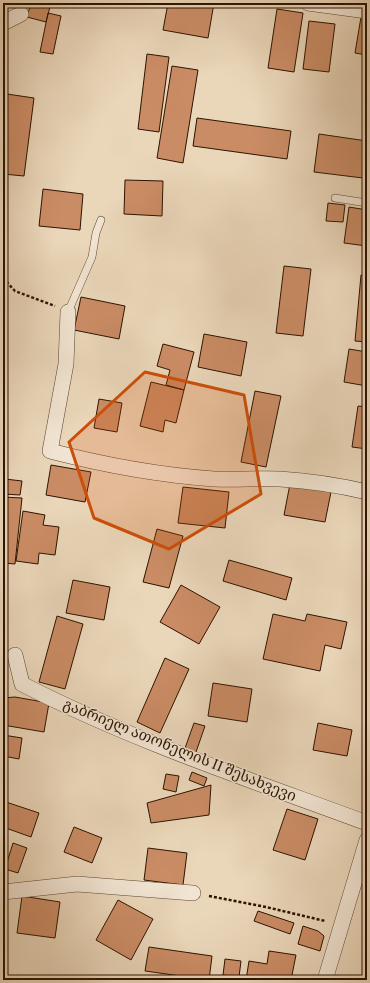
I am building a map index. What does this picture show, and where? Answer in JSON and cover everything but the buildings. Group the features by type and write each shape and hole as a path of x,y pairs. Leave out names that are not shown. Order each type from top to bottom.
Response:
{"street":[{"path":"308,3 367,10"},
{"path":"3,23 21,14"},
{"path":"68,312 66,364 50,451 86,460 154,473 215,479 281,479 336,484 367,492"},
{"name":"გაბრიელ ათონელის II შესახვევი","path":"15,655 22,684 73,710 161,746 367,823"},
{"path":"325,980 367,840"},
{"path":"3,892 77,884 193,893"}],"lane":[{"path":"335,198 367,203"},
{"path":"68,312 92,257 96,233 101,220"}],"path":[{"path":"3,278 15,291 68,312"},
{"path":"193,893 266,907 342,926"}],"highlighted area":[{"path":"145,372 244,395 261,494 169,549 94,518 69,442"}]}
